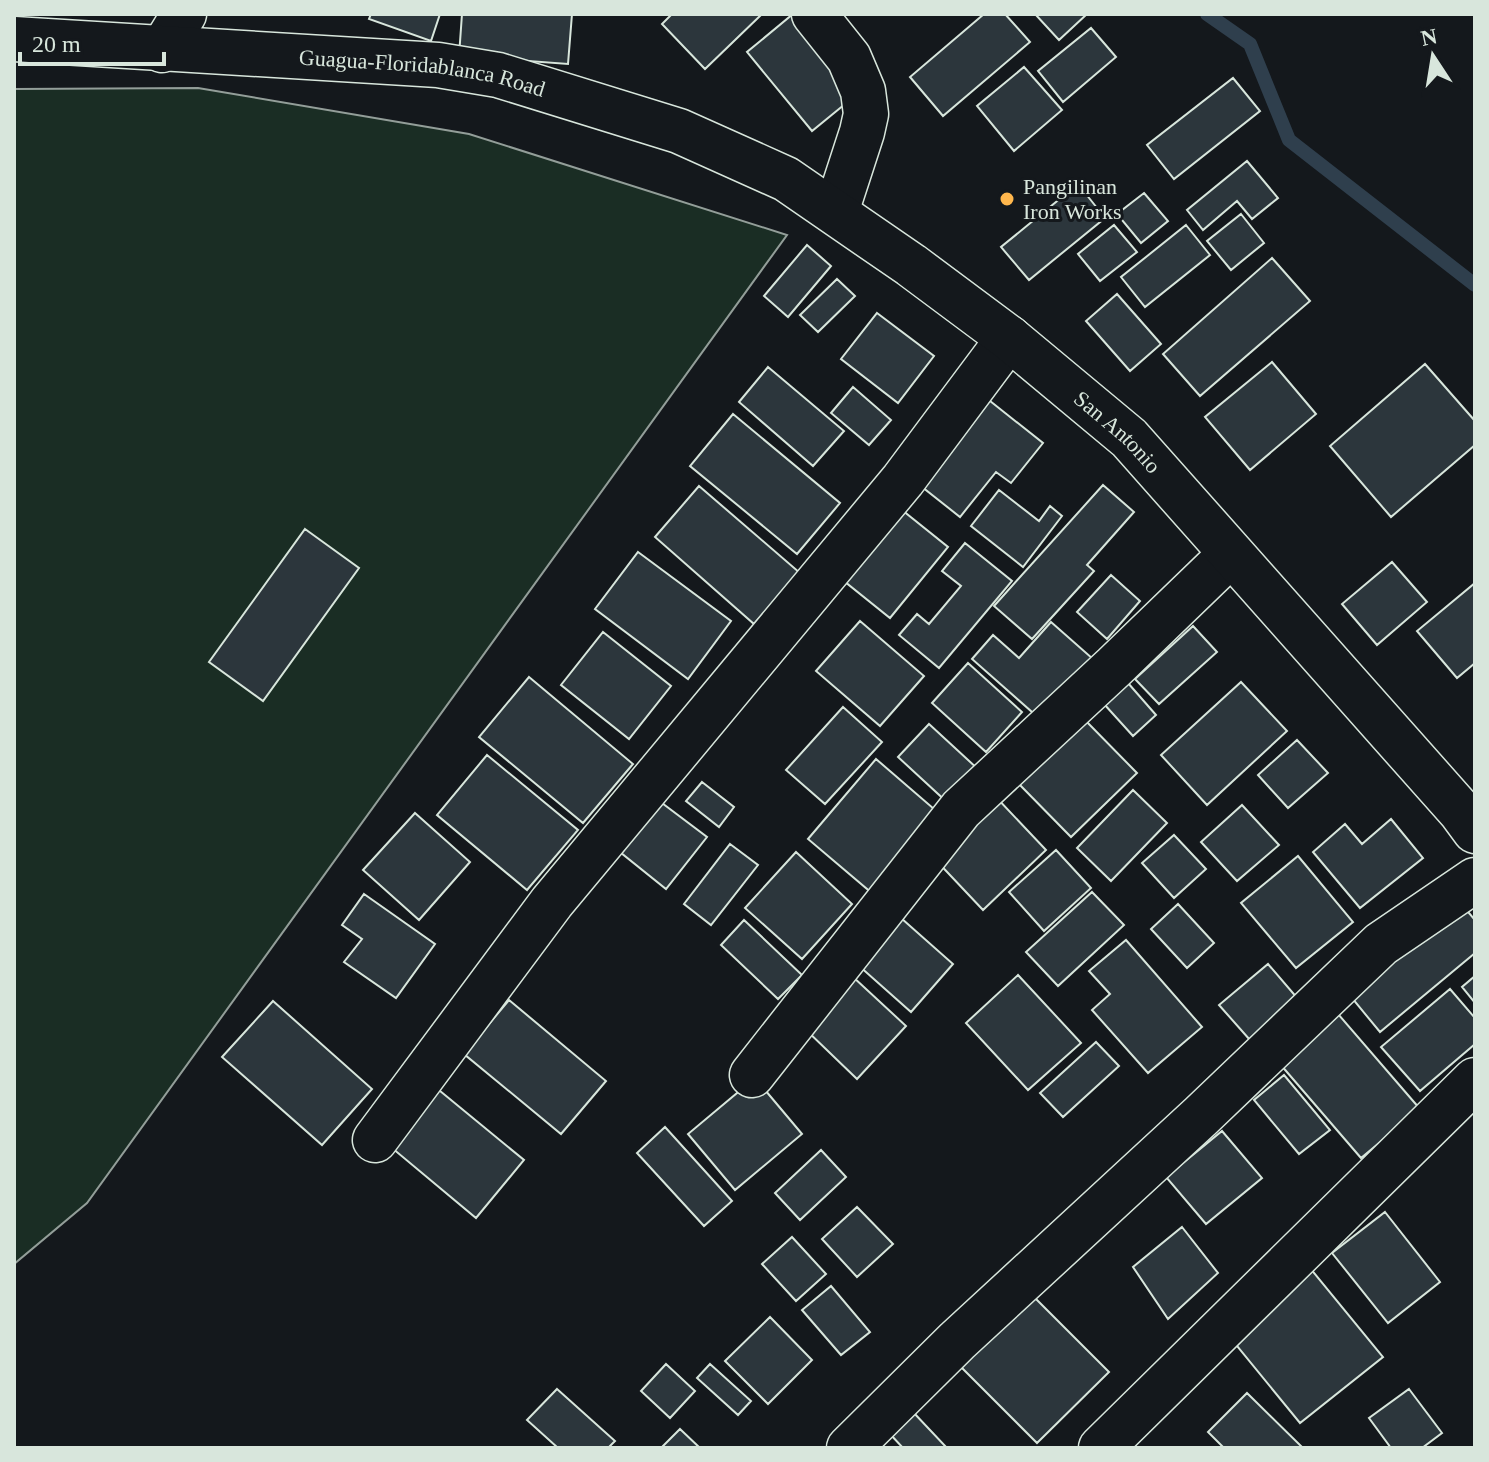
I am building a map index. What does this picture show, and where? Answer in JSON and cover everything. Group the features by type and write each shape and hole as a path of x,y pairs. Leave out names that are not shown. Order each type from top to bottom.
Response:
{"street":[{"path":"814,14 849,58 863,91 866,114 836,212"},
{"name":"Guagua-Floridablanca Road","path":"14,39 173,32 438,65 498,75 679,131"},
{"name":"San Antonio","path":"679,131 786,179 836,212 1009,338 1129,438 1470,815"},
{"path":"375,1140 552,902 903,480 1009,338"},
{"path":"752,1075 961,809 1231,554"},
{"path":"849,1448 957,1341 1201,1116 1381,944 1475,880"},
{"path":"1101,1448 1475,1080"}],"green space":[{"path":"198,88 469,134 787,235 87,1203 14,1264 14,89"}],"building":[{"path":"371,14 440,14 431,41 369,19"},
{"path":"462,14 572,14 568,64 459,56"},
{"path":"672,14 762,14 705,69 662,24"},
{"path":"793,14 861,91 812,131 747,52"},
{"path":"984,14 1005,14 1030,42 943,116 910,77"},
{"path":"1035,14 1087,14 1059,40"},
{"path":"1091,28 1116,57 1063,102 1038,71"},
{"path":"1024,67 1062,110 1014,151 977,106"},
{"path":"1233,78 1260,111 1174,179 1147,145"},
{"path":"1247,161 1278,198 1252,219 1237,201 1203,230 1187,210"},
{"path":"1078,184 1105,218 1029,280 1001,247"},
{"path":"1144,193 1168,221 1141,243 1117,214"},
{"path":"1241,214 1264,243 1231,270 1207,241"},
{"path":"1114,225 1137,252 1100,281 1078,254"},
{"path":"1186,225 1210,255 1145,307 1121,277"},
{"path":"807,245 831,266 788,317 764,296"},
{"path":"1272,258 1310,301 1200,396 1163,354"},
{"path":"837,279 855,296 818,332 800,315"},
{"path":"1117,294 1161,344 1130,371 1086,321"},
{"path":"877,313 934,356 898,403 841,359"},
{"path":"1272,362 1316,414 1250,470 1205,417"},
{"path":"1425,364 1475,421 1475,445 1391,517 1330,446"},
{"path":"768,367 844,431 813,466 739,402"},
{"path":"853,387 891,420 869,445 831,413"},
{"path":"980,393 1043,443 1011,483 996,472 960,517 912,479"},
{"path":"733,414 840,503 797,554 690,466"},
{"path":"1103,485 1134,512 1087,565 1094,571 1032,639 994,606"},
{"path":"699,486 800,573 754,624 655,537"},
{"path":"999,490 1039,521 1050,506 1062,516 1023,567 971,526"},
{"path":"897,506 948,547 890,618 839,577"},
{"path":"305,529 359,568 263,701 209,662"},
{"path":"965,543 1012,581 939,668 899,635 917,614 929,624 961,586 942,571"},
{"path":"638,552 731,621 688,679 595,609"},
{"path":"1392,562 1427,602 1377,645 1342,604"},
{"path":"1111,575 1140,601 1107,639 1077,612"},
{"path":"1475,583 1475,663 1457,678 1417,631"},
{"path":"860,621 924,676 880,726 816,671"},
{"path":"1051,622 1093,659 1040,719 972,659 993,635 1019,658"},
{"path":"1193,626 1217,652 1159,704 1135,679"},
{"path":"603,632 671,686 629,739 561,685"},
{"path":"968,663 1022,712 986,752 932,703"},
{"path":"529,677 633,764 583,823 479,737"},
{"path":"1241,682 1287,731 1207,805 1161,755"},
{"path":"1128,683 1156,715 1133,736 1104,704"},
{"path":"843,707 882,742 825,804 786,770"},
{"path":"1083,718 1137,773 1071,837 1017,782"},
{"path":"929,724 980,771 949,804 898,757"},
{"path":"1297,740 1328,773 1288,808 1258,775"},
{"path":"487,755 578,830 527,890 437,815"},
{"path":"876,759 941,815 873,894 808,839"},
{"path":"702,782 734,807 719,827 686,801"},
{"path":"1133,790 1167,823 1111,881 1077,848"},
{"path":"650,794 707,837 666,889 610,844"},
{"path":"995,796 1046,850 983,910 932,856"},
{"path":"1242,805 1279,845 1237,881 1201,842"},
{"path":"415,813 470,862 419,920 363,870"},
{"path":"1391,819 1423,858 1360,908 1313,852 1345,824 1362,844"},
{"path":"1174,835 1206,869 1174,898 1142,863"},
{"path":"730,844 758,865 711,925 684,904"},
{"path":"1056,850 1091,888 1044,931 1009,892"},
{"path":"796,852 852,904 802,959 745,908"},
{"path":"1298,856 1353,922 1296,968 1241,903"},
{"path":"1092,892 1124,925 1058,986 1026,952"},
{"path":"364,894 435,944 396,998 344,962 362,939 342,925"},
{"path":"1458,900 1475,920 1475,953 1380,1032 1347,992"},
{"path":"1178,904 1214,943 1187,968 1151,929"},
{"path":"901,918 953,964 911,1012 858,965"},
{"path":"744,920 802,975 778,999 721,945"},
{"path":"1126,940 1202,1027 1148,1073 1092,1010 1110,994 1089,971"},
{"path":"1268,964 1298,999 1250,1040 1219,1005"},
{"path":"1018,975 1081,1043 1028,1090 966,1023"},
{"path":"852,976 906,1026 857,1079 804,1028"},
{"path":"1475,976 1475,1003 1462,987"},
{"path":"1450,989 1475,1018 1475,1044 1420,1091 1381,1047"},
{"path":"509,1000 606,1081 561,1134 464,1054"},
{"path":"273,1001 372,1089 322,1145 222,1057"},
{"path":"1332,1007 1420,1109 1361,1158 1274,1057"},
{"path":"1096,1042 1119,1066 1063,1117 1040,1093"},
{"path":"1284,1075 1330,1130 1299,1154 1254,1100"},
{"path":"755,1078 802,1134 735,1190 688,1134"},
{"path":"434,1086 524,1160 476,1218 386,1143"},
{"path":"665,1127 732,1201 704,1226 637,1153"},
{"path":"1222,1131 1262,1178 1206,1224 1166,1177"},
{"path":"821,1150 846,1177 800,1220 775,1193"},
{"path":"857,1207 893,1244 857,1277 822,1239"},
{"path":"1385,1212 1440,1282 1388,1323 1332,1253"},
{"path":"1182,1227 1218,1273 1168,1319 1133,1267"},
{"path":"792,1237 826,1274 796,1301 762,1264"},
{"path":"1310,1268 1383,1357 1300,1423 1228,1335"},
{"path":"831,1286 870,1332 841,1355 802,1310"},
{"path":"1024,1287 1109,1372 1037,1443 952,1358"},
{"path":"770,1317 812,1360 768,1404 725,1361"},
{"path":"666,1364 695,1391 670,1418 641,1391"},
{"path":"710,1364 751,1401 738,1415 697,1378"},
{"path":"557,1389 615,1441 608,1448 558,1448 527,1420"},
{"path":"1409,1389 1442,1433 1422,1448 1391,1448 1369,1418"},
{"path":"1247,1393 1303,1448 1224,1448 1208,1432"},
{"path":"913,1412 947,1448 903,1448 890,1434"},
{"path":"680,1429 700,1448 661,1448"}],"waterway":[{"path":"1207,14 1250,44 1289,140 1475,285"}],"place":[{"name":"Pangilinan Iron Works","path":"1007,199"}]}
